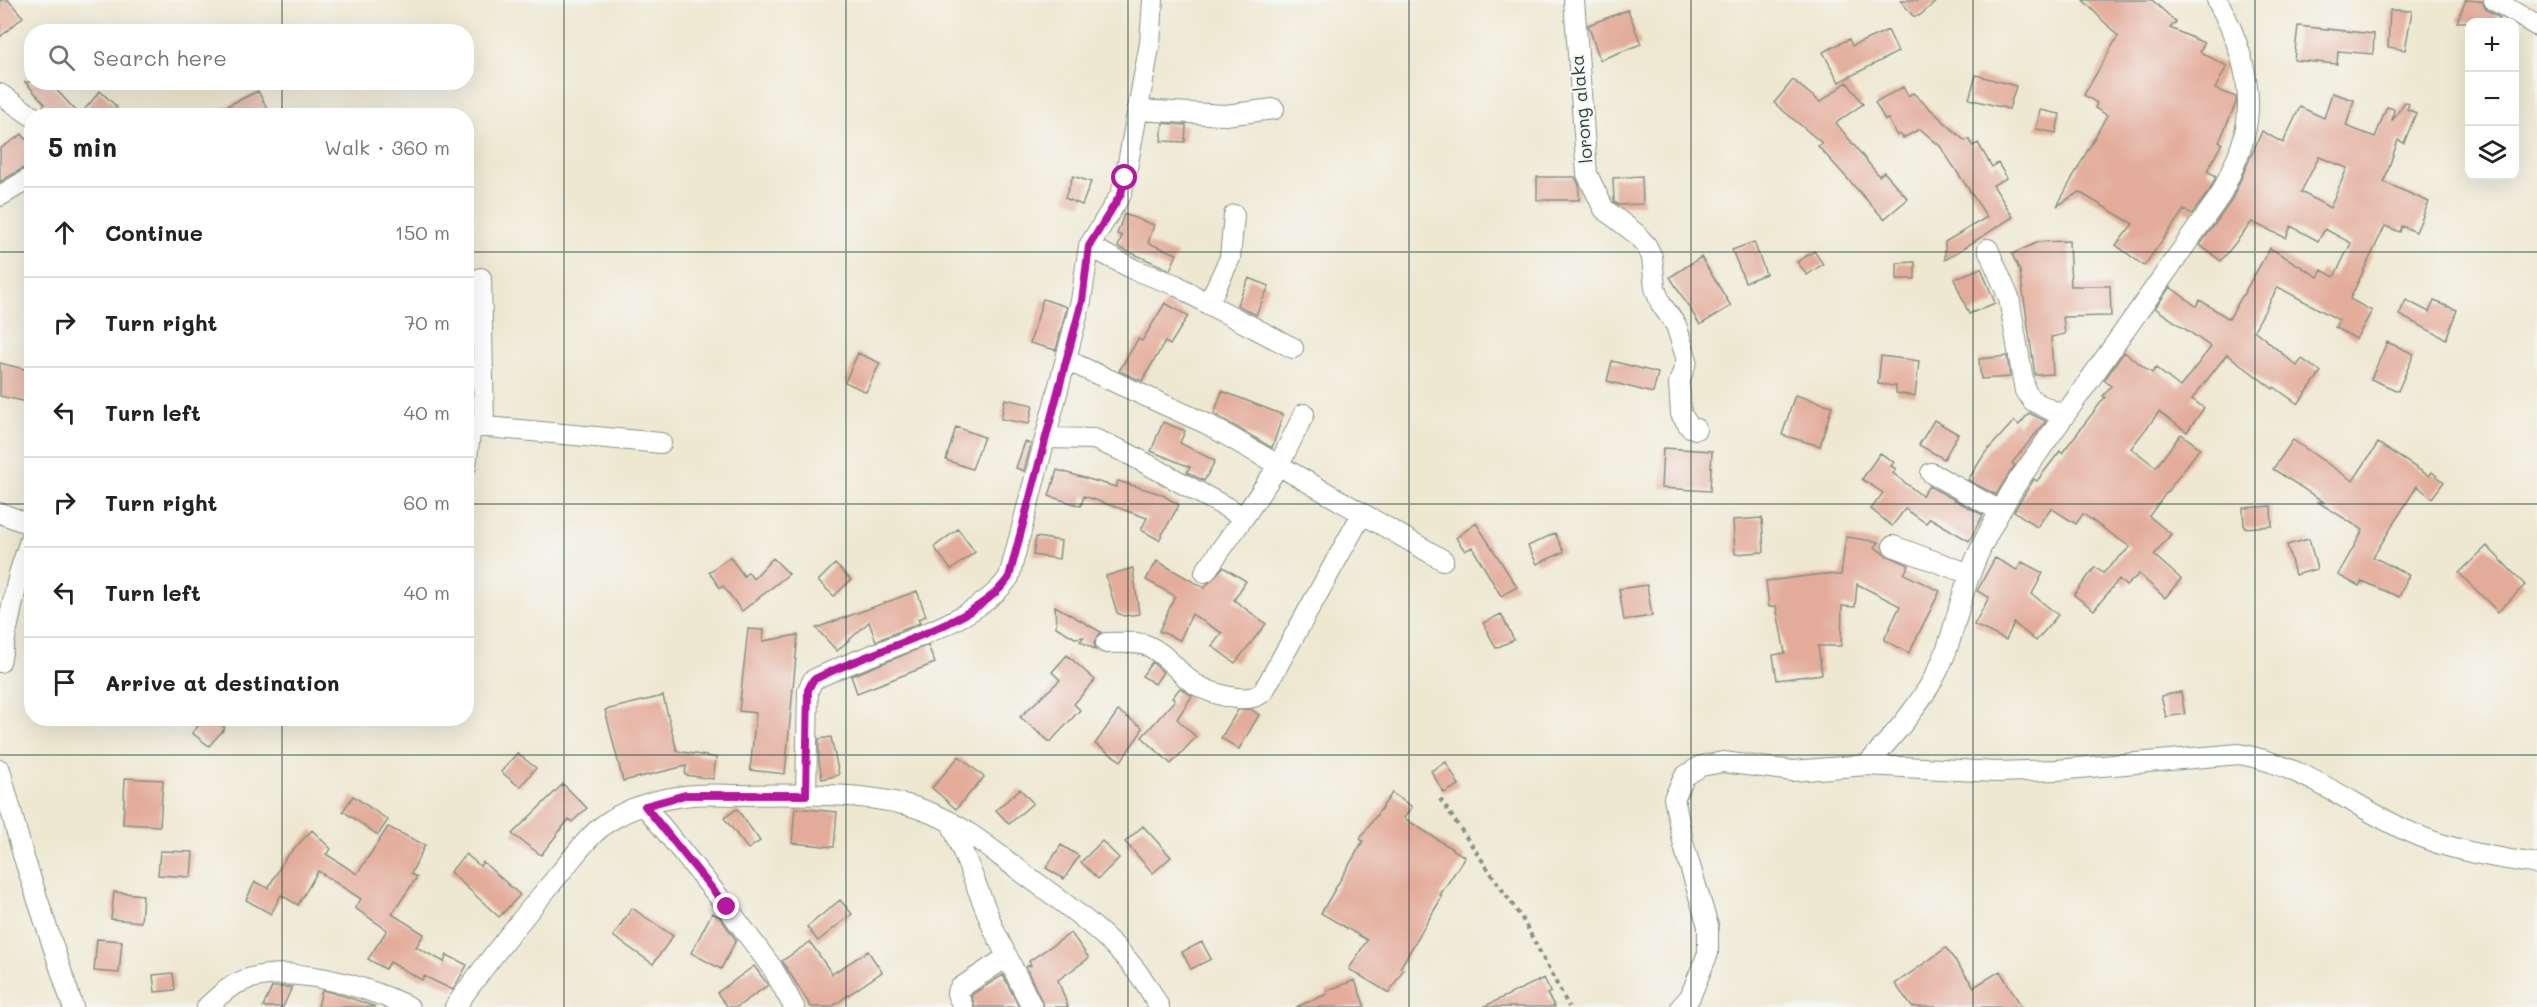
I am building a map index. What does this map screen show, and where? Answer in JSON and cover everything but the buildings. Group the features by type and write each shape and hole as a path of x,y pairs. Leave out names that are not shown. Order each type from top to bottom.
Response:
{"street":[{"path":"806,795 808,690 813,680 886,650 976,608 1001,590 1009,577 1086,279 1089,246 1121,194 1138,110 1149,43 1153,0"},
{"name":"lorong alaka","path":"1574,0 1587,174 1604,209 1635,233 1646,245 1652,257 1655,288 1661,304 1676,325 1688,360 1679,383 1681,414 1690,427 1696,429"},
{"path":"1867,765 1907,717 1935,676 1947,651 1970,574 2000,511 2063,416 2220,196 2234,167 2245,135 2246,88 2241,53 2233,28 2217,0"},
{"path":"2494,0 2515,6 2537,26"},
{"path":"0,94 24,110"},
{"path":"1138,110 1225,115 1274,109"},
{"path":"0,196 24,182"},
{"path":"1208,304 1230,258 1234,215"},
{"path":"1089,246 1135,270 1176,285 1293,348"},
{"path":"1988,249 2007,289 2025,391 2033,401 2063,416"},
{"path":"481,278 474,426 661,443"},
{"path":"1066,360 1207,424 1443,560"},
{"path":"1205,572 1279,465 1304,414"},
{"path":"1046,438 1094,439 1125,452 1244,517"},
{"path":"1931,473 2000,511"},
{"path":"0,513 24,522"},
{"path":"1106,643 1149,646 1200,686 1243,699 1257,697 1263,692 1362,514"},
{"path":"1893,546 1970,574"},
{"path":"0,662 4,621 24,559"},
{"path":"1681,1007 1690,997 1708,953 1708,935 1706,915 1684,846 1674,798 1684,776 1701,766 1723,762 1793,771 1867,765 2026,771 2239,754 2260,758 2299,774 2406,830 2445,847 2537,864"},
{"path":"0,770 23,855 73,1007"},
{"path":"456,1007 506,937 587,841 610,820 645,806 685,795 806,795 905,805 951,822 1086,919 1121,951 1148,984 1159,1007"},
{"path":"645,806 727,907 773,969 790,1005"},
{"path":"951,822 1007,957 1032,1007"},
{"path":"963,1007 957,993 960,988 1007,957"},
{"path":"207,1007 235,984 271,974 358,986 410,1007"}],"path":[{"path":"1440,800 1523,920 1569,1007"}],"route":[{"path":"727,907 645,806 685,795 806,795 808,690 813,680 886,650 976,608 1001,590 1009,577 1082,301 1089,246 1121,194 1125,178"}]}
